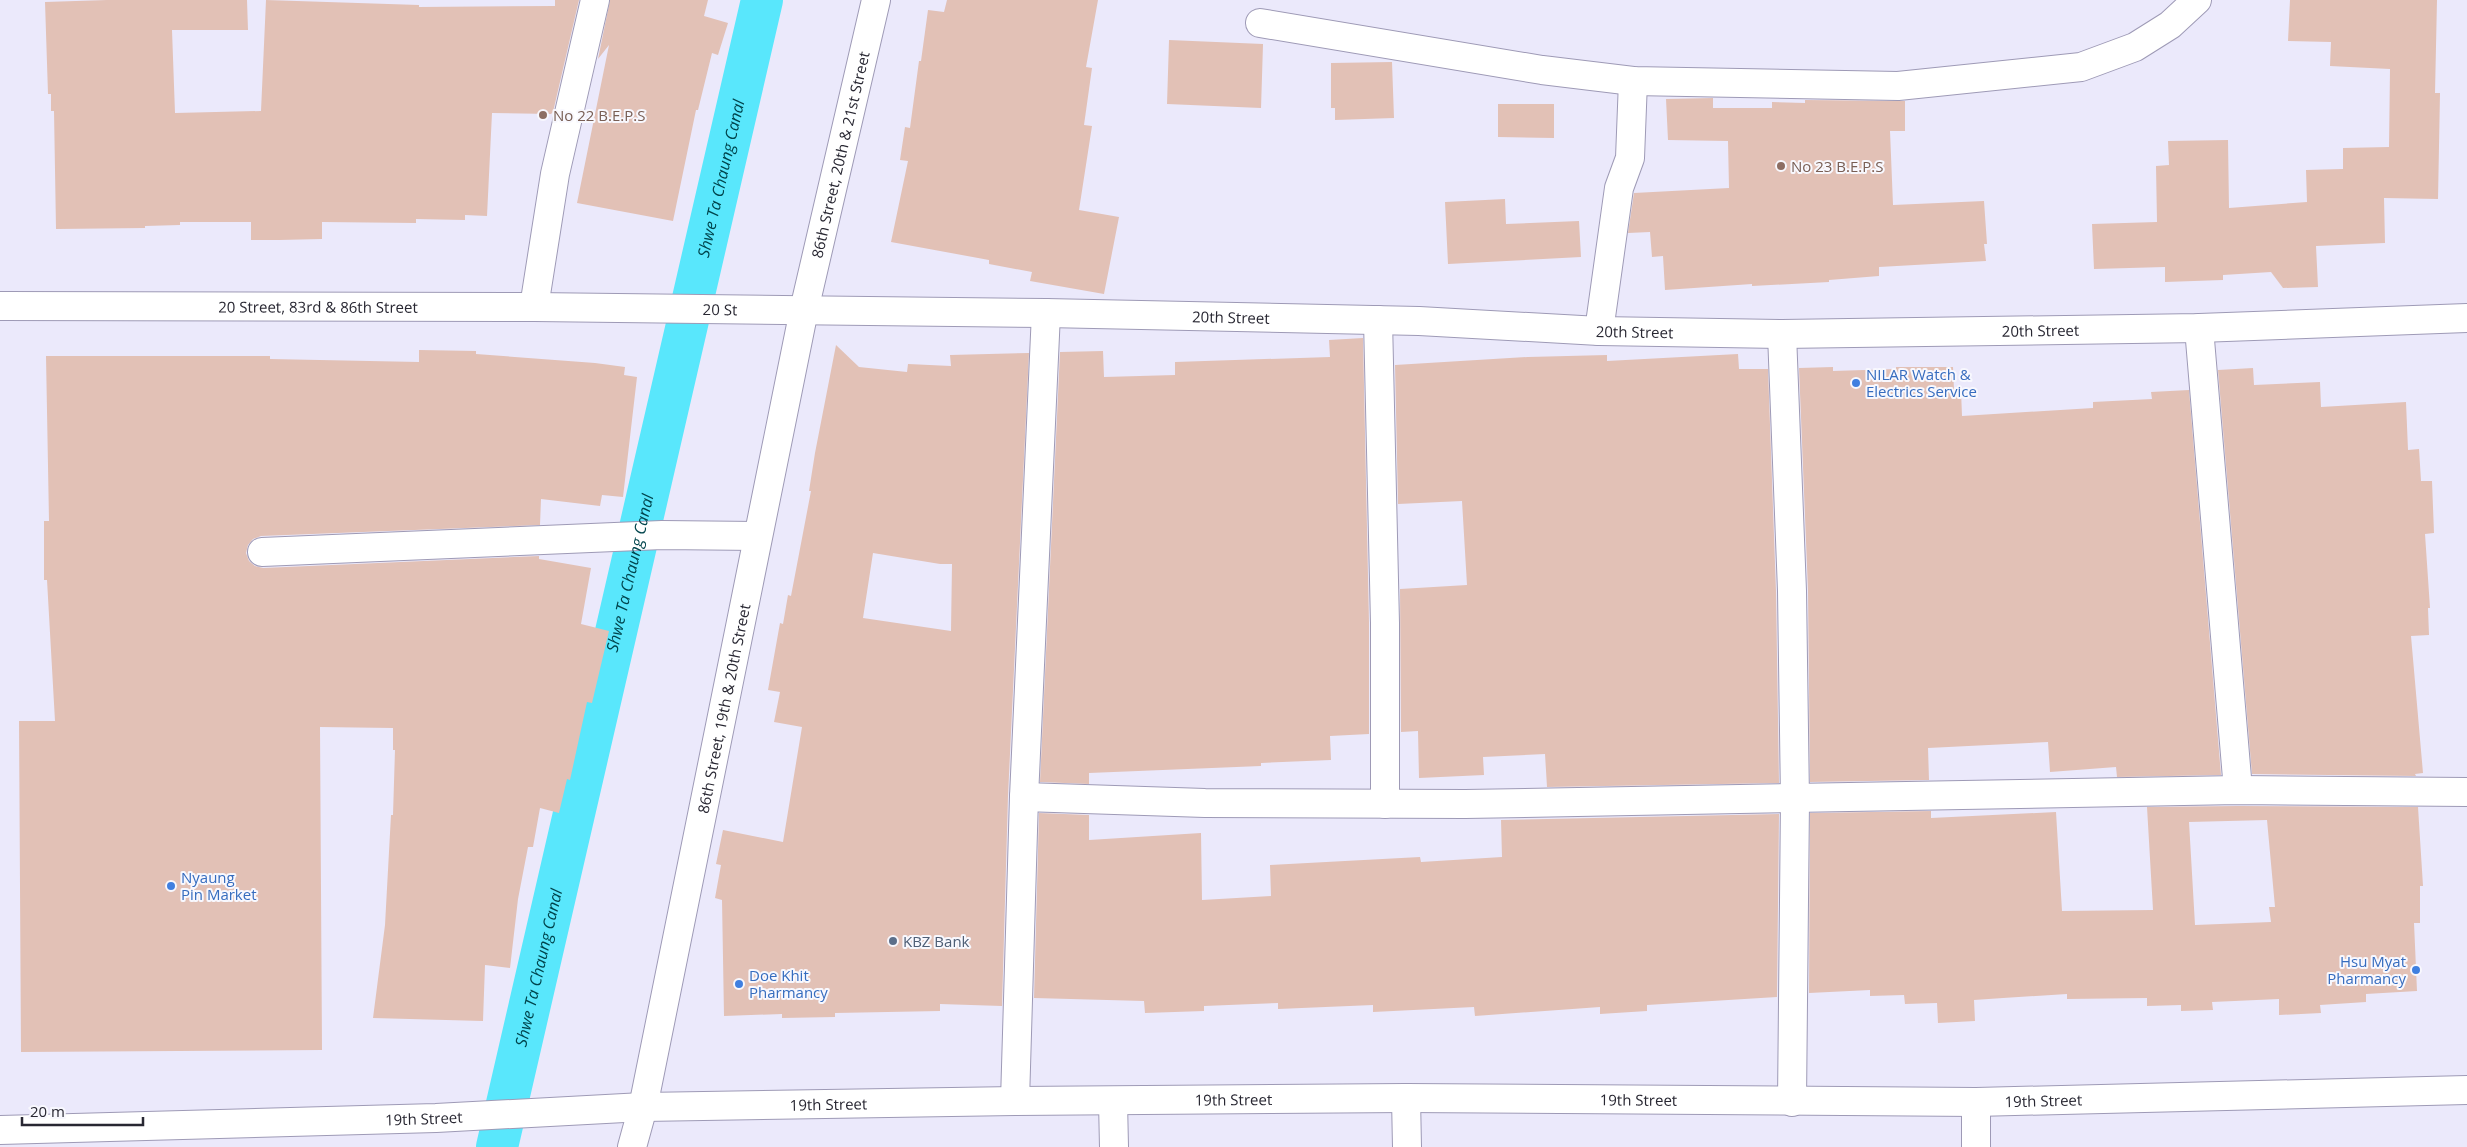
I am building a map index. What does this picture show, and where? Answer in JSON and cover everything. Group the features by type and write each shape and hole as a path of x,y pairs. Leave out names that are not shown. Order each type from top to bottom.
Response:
{"street":[{"path":"534,307 555,174 595,0"},
{"name":"86th Street, 20th & 21st Street","path":"804,310 876,0"},
{"path":"1260,23 1542,70 1633,81 1898,86 2081,67 2134,47 2170,25 2197,0"},
{"path":"1599,331 1619,188 1630,158 1633,81"},
{"name":"20 Street, 83rd & 86th Street","path":"0,306 534,307 635,309"},
{"name":"20 St","path":"635,309 804,310"},
{"name":"20th Street","path":"804,310 1378,320 1599,331 1782,334 2199,328 2467,318"},
{"name":"86th Street, 19th & 20th Street","path":"632,1147 642,1107 804,310"},
{"path":"1015,1101 1024,797 1046,314"},
{"path":"1378,320 1385,623 1385,804"},
{"path":"2199,328 2238,790"},
{"path":"1782,334 1792,591 1794,800 1792,1102"},
{"path":"262,552 662,535 757,536"},
{"path":"1024,797 1205,803 1385,804 1794,800 2238,790 2467,792"},
{"name":"19th Street","path":"0,1130 436,1118 642,1107 1015,1101 1113,1102 1406,1098 1976,1102 2467,1090"},
{"path":"1406,1098 1407,1147"},
{"path":"1113,1102 1114,1147"},
{"path":"1976,1102 1976,1147"}],"building":[{"path":"247,0 248,30 172,30 175,113 261,111 266,0 419,5 419,7 555,6 555,0 579,0 553,112 551,114 492,113 487,216 465,215 465,220 416,219 416,223 322,222 322,239 251,240 251,222 180,222 180,225 145,226 145,228 56,229 54,111 51,111 51,94 48,94 45,2"},
{"path":"610,0 708,0 704,16 728,23 718,55 712,53 698,110 696,110 673,221 577,203 609,45 598,59"},
{"path":"947,0 1098,0 1086,67 1092,68 1084,125 1092,126 1079,210 1119,217 1104,294 1030,281 1032,272 989,264 989,260 891,242 908,161 900,160 905,127 910,128 928,10 944,12"},
{"path":"2290,0 2437,0 2435,93 2440,93 2438,199 2384,198 2385,243 2316,246 2318,287 2283,288 2271,272 2223,275 2223,280 2165,282 2165,267 2094,269 2092,224 2157,222 2156,166 2169,165 2168,141 2228,140 2229,208 2307,202 2306,170 2343,169 2343,148 2389,147 2390,69 2330,66 2331,42 2288,41"},
{"path":"1169,40 1263,44 1261,108 1167,104"},
{"path":"1392,62 1394,118 1335,120 1335,108 1331,108 1331,63"},
{"path":"1713,98 1713,108 1772,108 1772,102 1805,103 1805,100 1905,101 1905,131 1890,131 1893,205 1984,201 1987,244 1984,244 1986,261 1879,267 1879,276 1829,280 1829,282 1752,286 1752,284 1665,290 1663,256 1652,257 1650,232 1628,233 1634,193 1729,188 1728,141 1668,140 1666,99"},
{"path":"1498,104 1554,104 1554,138 1498,137"},
{"path":"1505,199 1506,224 1579,221 1581,257 1448,264 1445,202"},
{"path":"1363,338 1369,623 1369,734 1330,736 1331,760 1261,763 1261,766 1089,773 1089,784 1040,782 1060,352 1103,351 1104,377 1175,375 1175,362 1330,357 1329,340"},
{"path":"836,345 859,367 907,372 908,364 951,366 950,355 1029,353 1008,796 1002,1006 940,1004 940,1011 835,1013 835,1017 782,1018 782,1014 724,1016 722,900 715,898 721,865 716,864 723,830 783,842 802,727 774,722 780,692 768,690 780,623 783,624 788,595 791,596 811,491 809,491","holes":["873,553 940,564 952,564 951,631 863,618"]},
{"path":"419,350 476,351 476,354 595,363 625,367 624,375 637,377 623,497 602,495 600,506 541,499 540,525 261,536 253,539 248,545 246,553 249,561 255,566 263,568 539,556 539,559 591,568 581,624 609,631 592,703 587,702 570,780 567,779 559,813 540,808 533,847 528,847 518,899 510,968 485,965 483,1021 373,1018 385,925 391,815 393,815 395,750 393,750 393,728 320,727 322,1050 21,1052 19,721 55,721 47,580 44,580 44,521 49,521 46,356 270,356 270,359 419,362"},
{"path":"1738,354 1739,369 1768,369 1776,591 1779,783 1547,787 1545,754 1483,757 1484,775 1419,778 1418,731 1401,732 1400,589 1467,585 1462,501 1398,504 1395,365 1528,357 1607,355 1607,361"},
{"path":"1833,367 1833,371 1896,369 1896,367 1953,367 1954,390 1961,390 1962,416 2093,408 2093,402 2152,399 2151,392 2189,390 2221,775 2117,777 2116,767 2050,772 2048,742 1928,748 1929,780 1810,782 1808,591 1799,368"},
{"path":"2253,368 2254,385 2320,382 2321,407 2406,402 2408,450 2419,449 2421,481 2432,481 2434,533 2425,534 2430,608 2428,608 2429,635 2411,636 2423,773 2415,774 2416,776 2252,774 2218,370"},
{"path":"2147,807 2418,807 2423,886 2420,886 2420,923 2414,923 2417,991 2366,994 2366,1002 2320,1005 2321,1013 2279,1015 2279,999 2212,1002 2213,1010 2181,1011 2181,1005 2147,1006 2147,998 2067,999 2067,994 2003,998 1974,1000 1975,1021 1938,1023 1937,1003 1905,1004 1904,995 1870,996 1870,990 1809,993 1810,813 1931,811 1931,818 2056,812 2062,911 2153,910","holes":["2267,820 2275,907 2269,907 2271,922 2195,925 2189,822"]},
{"path":"1039,813 1089,815 1089,840 1201,833 1202,900 1271,896 1270,865 1420,857 1421,862 1502,857 1501,820 1779,814 1777,997 1647,1005 1647,1011 1600,1014 1600,1007 1475,1016 1474,1007 1373,1012 1373,1005 1278,1009 1278,1003 1204,1006 1204,1011 1145,1013 1144,1001 1034,998"}],"waterway":[{"name":"Shwe Ta Chaung Canal","path":"497,1147 762,0"}],"place":[{"name":"No 22 B.E.P.S","path":"543,115"},
{"name":"No 23 B.E.P.S","path":"1781,166"},
{"name":"NILAR Watch & Electrics Service","path":"1856,383"},
{"name":"Nyaung Pin Market","path":"171,886"},
{"name":"KBZ Bank","path":"893,941"},
{"name":"Hsu Myat Pharmancy","path":"2416,970"},
{"name":"Doe Khit Pharmancy","path":"739,984"}]}
